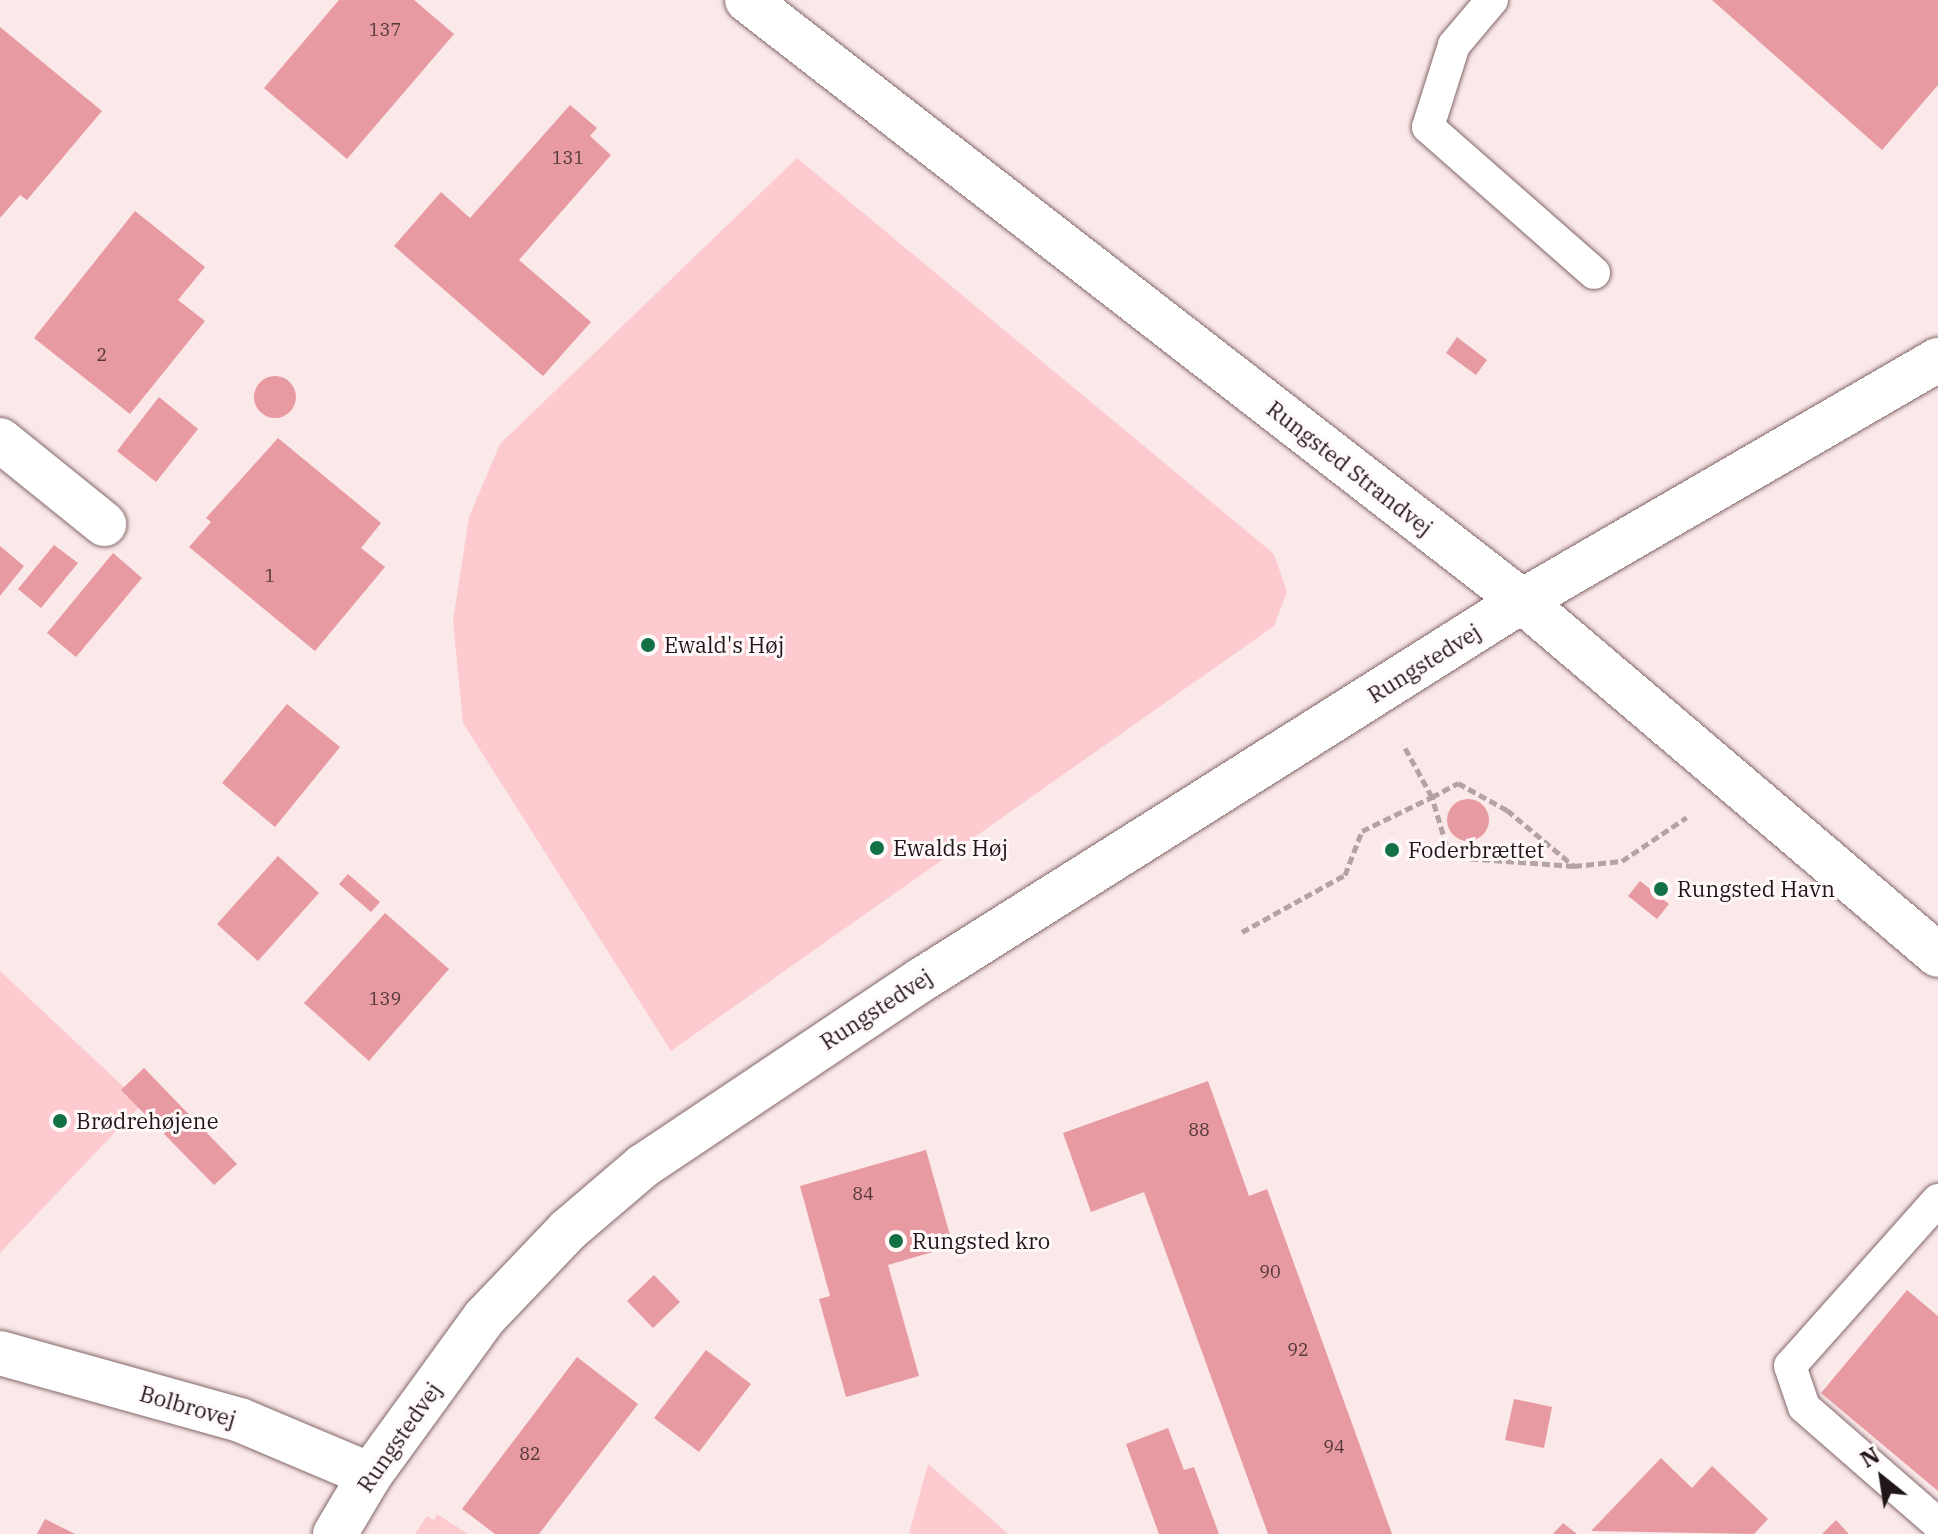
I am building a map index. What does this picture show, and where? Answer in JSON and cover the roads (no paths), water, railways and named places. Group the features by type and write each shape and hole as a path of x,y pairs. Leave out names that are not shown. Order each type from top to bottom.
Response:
{"main road":[{"name":"Rungsted Strandvej","path":"747,0 1522,601 1938,955"},
{"path":"1522,601 1938,360"},
{"path":"0,440 104,524"},
{"name":"Rungstedvej","path":"335,1534 370,1475 484,1318 568,1230 643,1166 790,1065 1522,601"},
{"name":"Bolbrovej","path":"0,1353 240,1420 370,1475"}],"lane":[{"path":"1492,0 1454,45 1428,127 1594,273"},
{"path":"1936,1206 1790,1366 1804,1407 1938,1524"}],"place":[{"name":"Ewald's Høj","path":"648,645"},
{"name":"Ewalds Høj","path":"877,848"},
{"name":"Foderbrættet","path":"1392,850"},
{"name":"Rungsted Havn","path":"1661,889"},
{"name":"Brødrehøjene","path":"60,1121"},
{"name":"Rungsted kro","path":"896,1241"}]}
